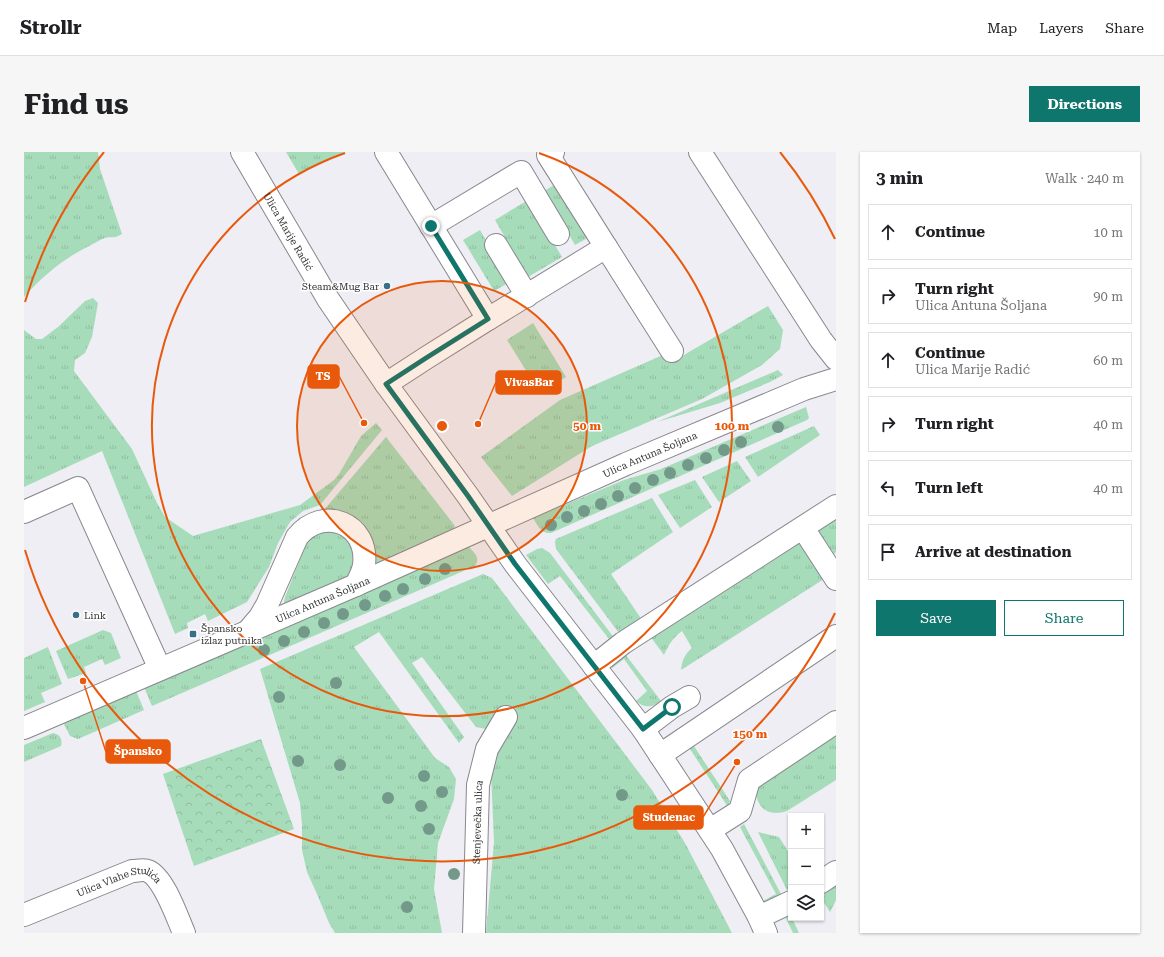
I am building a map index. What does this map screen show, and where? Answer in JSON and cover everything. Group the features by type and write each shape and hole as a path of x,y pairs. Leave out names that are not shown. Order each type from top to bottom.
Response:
{"street":[{"name":"Ulica Marije Radić","path":"242,152 324,292 386,384 488,526"},
{"path":"386,152 488,319"},
{"path":"700,152 816,333 836,360"},
{"path":"431,226 550,154 606,247 672,351"},
{"path":"520,172 558,234"},
{"path":"496,245 527,296"},
{"path":"386,384 488,319 606,247"},
{"name":"Ulica Antuna Šoljana","path":"24,728 356,585 739,415 804,389 836,379"},
{"path":"24,512 78,488 160,669"},
{"path":"594,666 623,643 836,506"},
{"path":"248,631 260,618 268,603 297,537 302,530 314,523 334,520 352,528 357,534 363,549 364,566 356,585"},
{"path":"488,526 515,564 643,729 722,849 762,925 788,904"},
{"path":"803,528 836,579"},
{"path":"660,754 836,636"},
{"path":"643,729 672,707 689,697"},
{"name":"Stenjevečka ulica","path":"474,933 478,785 487,749 506,717"},
{"path":"710,830 740,811 749,780 836,722"},
{"name":"Ulica Vlahe Stulića","path":"24,916 132,871 147,870 156,877 168,895 184,933"},
{"path":"824,880 836,872"}],"green space":[{"path":"24,152 98,152 100,169 122,234 102,239 73,255 48,273 24,297"},
{"path":"286,152 345,152 299,174"},
{"path":"561,181 593,235 575,245 544,191"},
{"path":"528,200 562,257 528,277 495,220"},
{"path":"480,230 510,282 494,291 463,240"},
{"path":"93,298 98,303 92,337 85,353 75,360 74,371 132,449 165,517 193,536 300,505 334,480 361,436 376,423 382,430 320,505 303,511 290,522 278,543 269,567 247,602 208,621 205,614 187,623 188,628 175,634 102,451 24,487 24,330 36,339 42,339 58,327 85,301"},
{"path":"768,306 783,330 780,349 762,365 702,399 592,446 512,496 481,457 560,400 672,351 677,359"},
{"path":"533,323 566,377 540,393 507,340"},
{"path":"778,370 783,375 770,382 720,403 657,422"},
{"path":"806,407 809,418 807,420 551,533 542,531 533,518 624,480 661,469"},
{"path":"814,426 820,435 758,477 745,457"},
{"path":"386,437 455,526 454,529 376,564 375,547 366,528 360,521 339,511 324,510"},
{"path":"737,461 751,481 719,502 702,477"},
{"path":"695,480 712,507 680,528 658,495"},
{"path":"652,498 673,532 611,574 642,620 619,633 556,549 555,542 556,539"},
{"path":"836,514 836,552 834,554 816,527"},
{"path":"324,531 334,531 341,534 350,543 353,556 351,570 348,576 285,603 285,597 307,542 312,536"},
{"path":"799,540 824,579 681,670 684,658 692,648 682,631 667,648 664,655 650,636"},
{"path":"468,546 477,558 477,563 475,566 152,706 144,687"},
{"path":"542,548 550,553 615,639 599,651 597,649 609,639 560,576 548,584 526,555"},
{"path":"483,574 492,578 652,790 685,843 732,933 486,933 494,842 491,773 500,746 496,723 486,729 476,727 422,657 412,663 464,737 459,743 379,632 354,647 435,758 449,767 456,779 454,799 438,843 434,889 442,933 335,933 329,923 307,872 302,850 300,803 260,669"},
{"path":"103,630 111,633 121,658 105,665 102,659 84,667 86,673 68,679 56,651"},
{"path":"48,647 62,684 41,693 45,702 24,711 24,658"},
{"path":"625,654 661,701 651,706 645,706 636,701 647,691 624,659 612,668 610,666"},
{"path":"136,691 144,710 78,739 70,736 63,722"},
{"path":"836,727 836,780 787,811 773,813 763,808 759,804 757,798 756,784"},
{"path":"53,733 60,738 62,742 61,746 24,762 24,745"},
{"path":"261,739 294,829 194,866 163,774"},
{"path":"690,740 730,801 728,807 688,746"},
{"path":"744,824 781,894 764,903 763,901 776,894 740,827"},
{"path":"758,832 779,837 788,851 787,890"},
{"path":"836,880 836,900 830,912 824,903 824,888"},
{"path":"788,910 788,921 793,921 799,933 793,933 786,918 773,924 770,919"}],"place":[{"name":"Steam&Mug Bar","path":"387,286"},
{"name":"TS","path":"364,423"},
{"name":"VivasBar","path":"478,424"},
{"name":"Link","path":"76,615"},
{"name":"Špansko izlaz putnika","path":"193,634"},
{"name":"Špansko","path":"83,681"},
{"name":"Studenac","path":"737,762"}],"route":[{"path":"431,226 488,319 386,384 468,496 515,564 643,729 672,707"}]}
